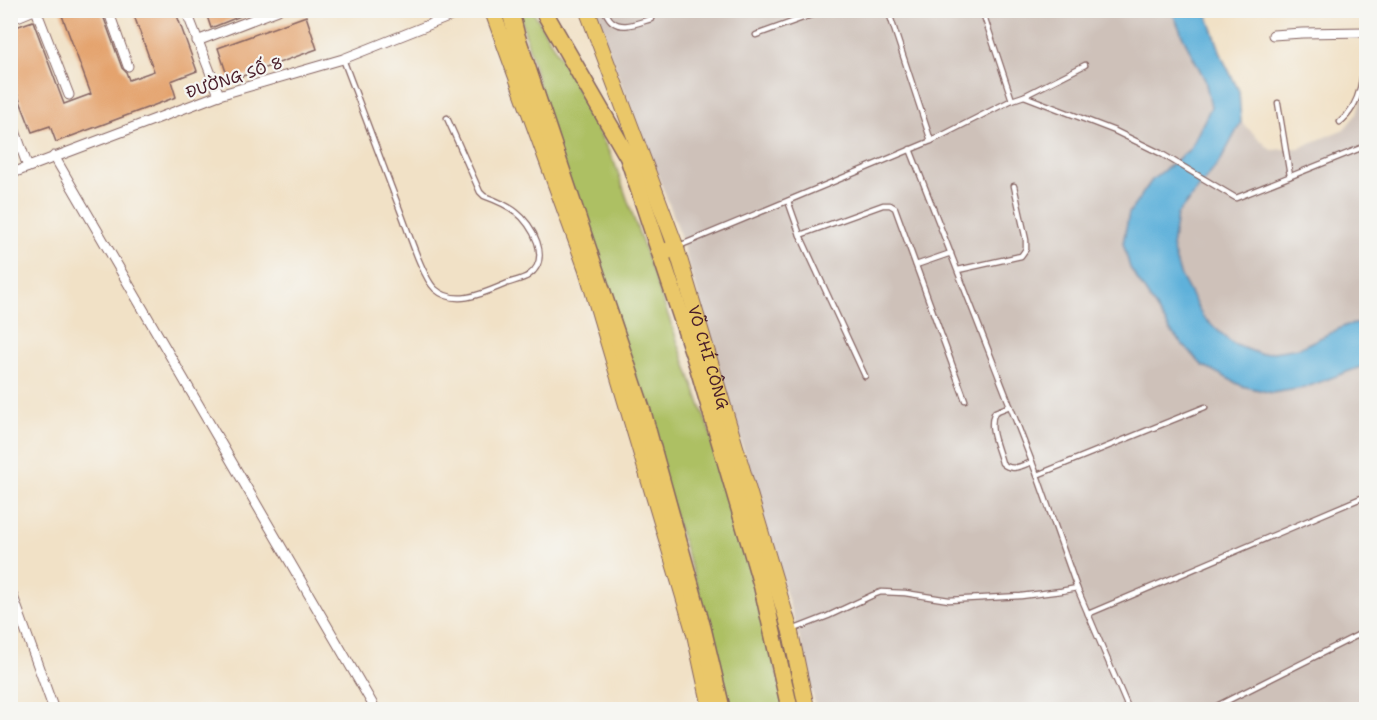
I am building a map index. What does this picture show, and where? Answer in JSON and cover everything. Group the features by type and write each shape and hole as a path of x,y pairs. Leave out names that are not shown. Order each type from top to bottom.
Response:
{"highway":[{"path":"510,10 516,34 642,410 703,630 722,710"},
{"name":"VÕ CHÍ CÔNG","path":"543,10 628,157 698,367 762,586 790,710"},
{"path":"661,255 676,247"}],"main road":[{"path":"492,10 586,268 694,632 711,710"},
{"name":"VÕ CHÍ CÔNG","path":"577,10 608,90 628,157"},
{"name":"VÕ CHÍ CÔNG","path":"587,10 676,247 790,630 807,710"}],"street":[{"path":"10,20 35,10 69,95"},
{"path":"108,10 128,66"},
{"path":"186,10 219,95"},
{"path":"248,10 251,20"},
{"path":"197,41 278,10"},
{"name":"ĐƯỜNG SỐ 8","path":"10,174 219,95 343,59 466,10"},
{"path":"1273,35 1366,32"},
{"path":"10,117 28,167"},
{"path":"54,156 376,710"},
{"path":"10,588 54,710"}],"lane":[{"path":"604,10 612,22 624,26 651,19"},
{"path":"756,35 825,10"},
{"path":"888,10 931,141"},
{"path":"982,10 1012,100"},
{"path":"1340,122 1351,111 1357,98 1363,72 1366,38"},
{"path":"343,59 410,238 429,282 445,295 456,298 473,297 530,275 539,259 538,244 529,225 517,212 480,192 447,118"},
{"path":"676,247 931,141 1085,65"},
{"path":"1024,96 1115,131 1160,153 1236,198 1366,146"},
{"path":"1278,103 1290,176"},
{"path":"910,149 1037,475 1077,588 1129,710"},
{"path":"958,270 1021,256 1026,249 1014,186"},
{"path":"788,201 800,235 865,375"},
{"path":"800,235 883,205 895,208 965,400"},
{"path":"916,265 951,253"},
{"path":"1010,406 994,412 991,425 1002,463 1013,469 1032,462"},
{"path":"1037,475 1205,407"},
{"path":"1088,614 1366,496"},
{"path":"790,630 881,592 905,593 949,600 1021,596 1077,588"},
{"path":"1209,710 1366,631"}],"shaded area":[{"path":"593,11 1172,11 1205,80 1211,107 1241,122 1271,150 1299,148 1344,129 1356,115 1364,92 1366,77 1366,709 816,709 801,644 676,222"}],"green space":[{"path":"519,11 533,11 567,69 615,164 724,471 786,709 730,709 711,630 546,113"}],"water":[{"path":"1172,11 1206,11 1223,59 1239,91 1241,122 1221,160 1177,215 1172,247 1180,274 1203,317 1233,344 1260,354 1299,348 1347,325 1366,323 1366,365 1304,388 1272,393 1242,386 1202,365 1172,333 1130,268 1123,243 1129,213 1152,180 1190,149 1211,107 1205,80"}],"building":[{"path":"60,10 101,10 122,68 129,80 154,71 132,10 175,10 197,71 171,81 176,97 56,142 50,126 32,132 10,75 10,29 33,21 64,104 91,94"},
{"path":"205,10 253,10 253,11 211,28"},
{"path":"306,16 317,49 229,81 218,48"}]}
